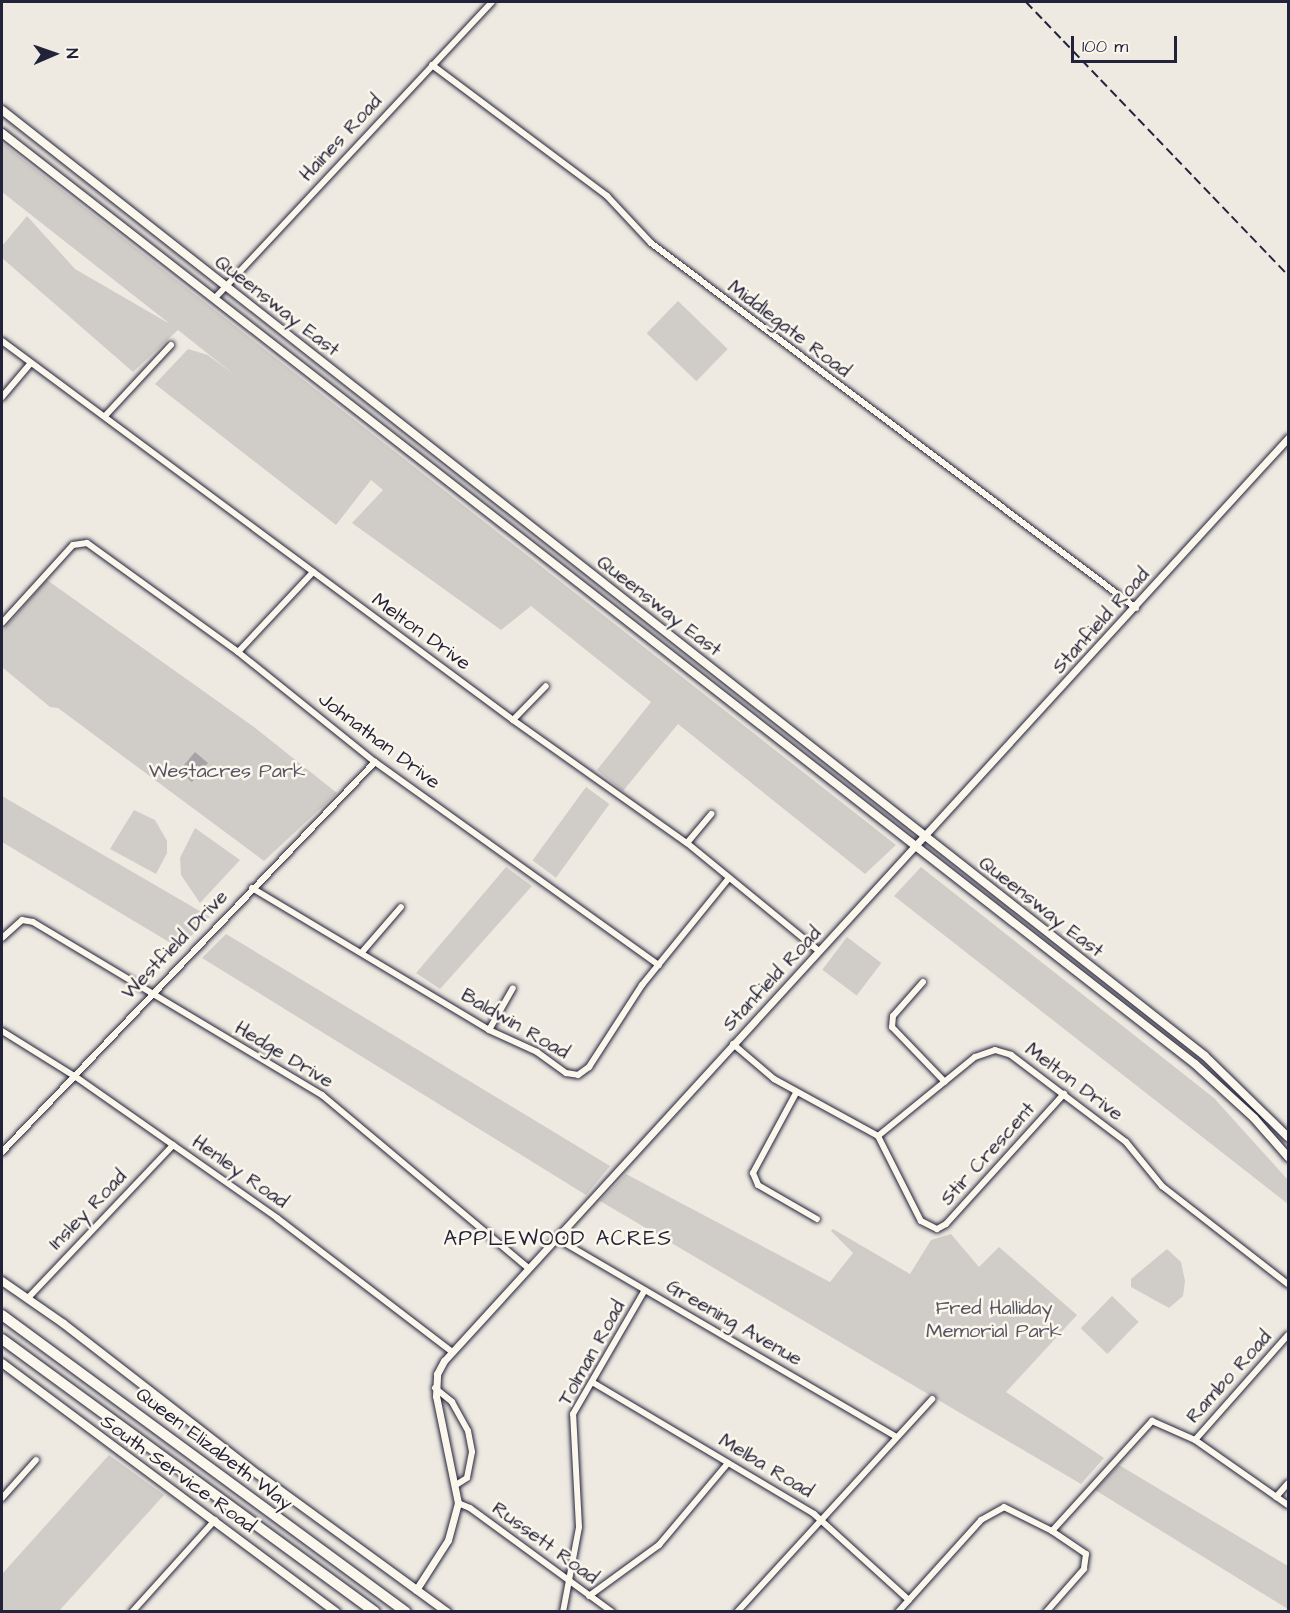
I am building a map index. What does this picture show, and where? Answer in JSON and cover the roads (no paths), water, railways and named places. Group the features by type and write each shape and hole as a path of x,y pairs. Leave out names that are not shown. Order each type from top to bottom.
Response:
{"highway":[{"name":"Queen Elizabeth Way","path":"2,1315 406,1611"},
{"name":"Queen Elizabeth Way","path":"2,1339 375,1611"}],"main road":[{"name":"Queensway East","path":"2,110 1206,1056 1288,1137"},
{"name":"Queensway East","path":"2,133 1218,1083 1288,1157"},
{"path":"2,1281 28,1298 447,1611"},
{"name":"South Service Road","path":"2,1363 336,1611"}],"street":[{"name":"Haines Road","path":"215,298 492,2"},
{"name":"Middlegate Road","path":"432,65 607,196 651,243 1136,608"},
{"name":"Melton Drive","path":"2,341 513,720 687,843 819,951"},
{"path":"105,416 171,345"},
{"path":"2,397 30,363"},
{"name":"Stanfield Road","path":"435,1388 439,1368 452,1352 1136,608 1288,438"},
{"name":"Johnathan Drive","path":"2,623 68,549 80,542 93,547 238,652 375,762 659,965"},
{"path":"238,652 313,572"},
{"path":"513,720 546,686"},
{"name":"Westfield Drive","path":"2,1152 76,1077 149,995 375,762"},
{"path":"687,843 711,814"},
{"name":"Baldwin Road","path":"252,888 363,951 489,1030 537,1052 566,1073 578,1075 588,1067 619,1016 729,878"},
{"path":"363,951 401,907"},
{"name":"Hedge Drive","path":"2,938 22,920 33,922 149,995 322,1095 528,1268"},
{"path":"923,982 894,1016 892,1027 945,1082"},
{"path":"489,1030 513,988"},
{"name":"Henley Road","path":"2,1030 76,1077 278,1218 452,1352"},
{"path":"733,1044 796,1093 878,1136"},
{"name":"Melton Drive","path":"878,1136 975,1057 995,1050 1011,1055 1126,1142 1162,1186 1288,1284"},
{"path":"796,1093 753,1173 758,1185 817,1219"},
{"name":"Stir Crescent","path":"878,1136 921,1221 937,1229 946,1224 1065,1094"},
{"name":"Insley Road","path":"28,1298 173,1144"},
{"name":"Greening Avenue","path":"556,1238 896,1437"},
{"name":"Tolman Road","path":"563,1611 580,1506 573,1414 645,1290"},
{"name":"Rambo Road","path":"1195,1440 1288,1335"},
{"name":"Melba Road","path":"592,1382 822,1520 909,1600"},
{"path":"416,1590 447,1540 458,1503 435,1388"},
{"path":"435,1388 452,1402 468,1431 472,1452 467,1478 456,1485"},
{"path":"737,1611 932,1399"},
{"path":"1052,1531 1152,1421 1195,1440 1288,1506"},
{"path":"2,1498 36,1460"},
{"path":"589,1596 659,1545 728,1463"},
{"path":"1276,1497 1288,1483"},
{"name":"Russett Road","path":"458,1503 612,1611"},
{"path":"898,1611 981,1520 999,1508 1015,1510 1082,1550 1087,1562 1046,1611"},
{"path":"132,1611 215,1520"}],"railway":[{"path":"1026,2 1288,275"}],"district":[{"name":"APPLEWOOD ACRES","path":"558,1239"}],"park label":[{"name":"Westacres Park","path":"227,771"},
{"name":"Fred Halliday Memorial Park","path":"994,1320"}]}
